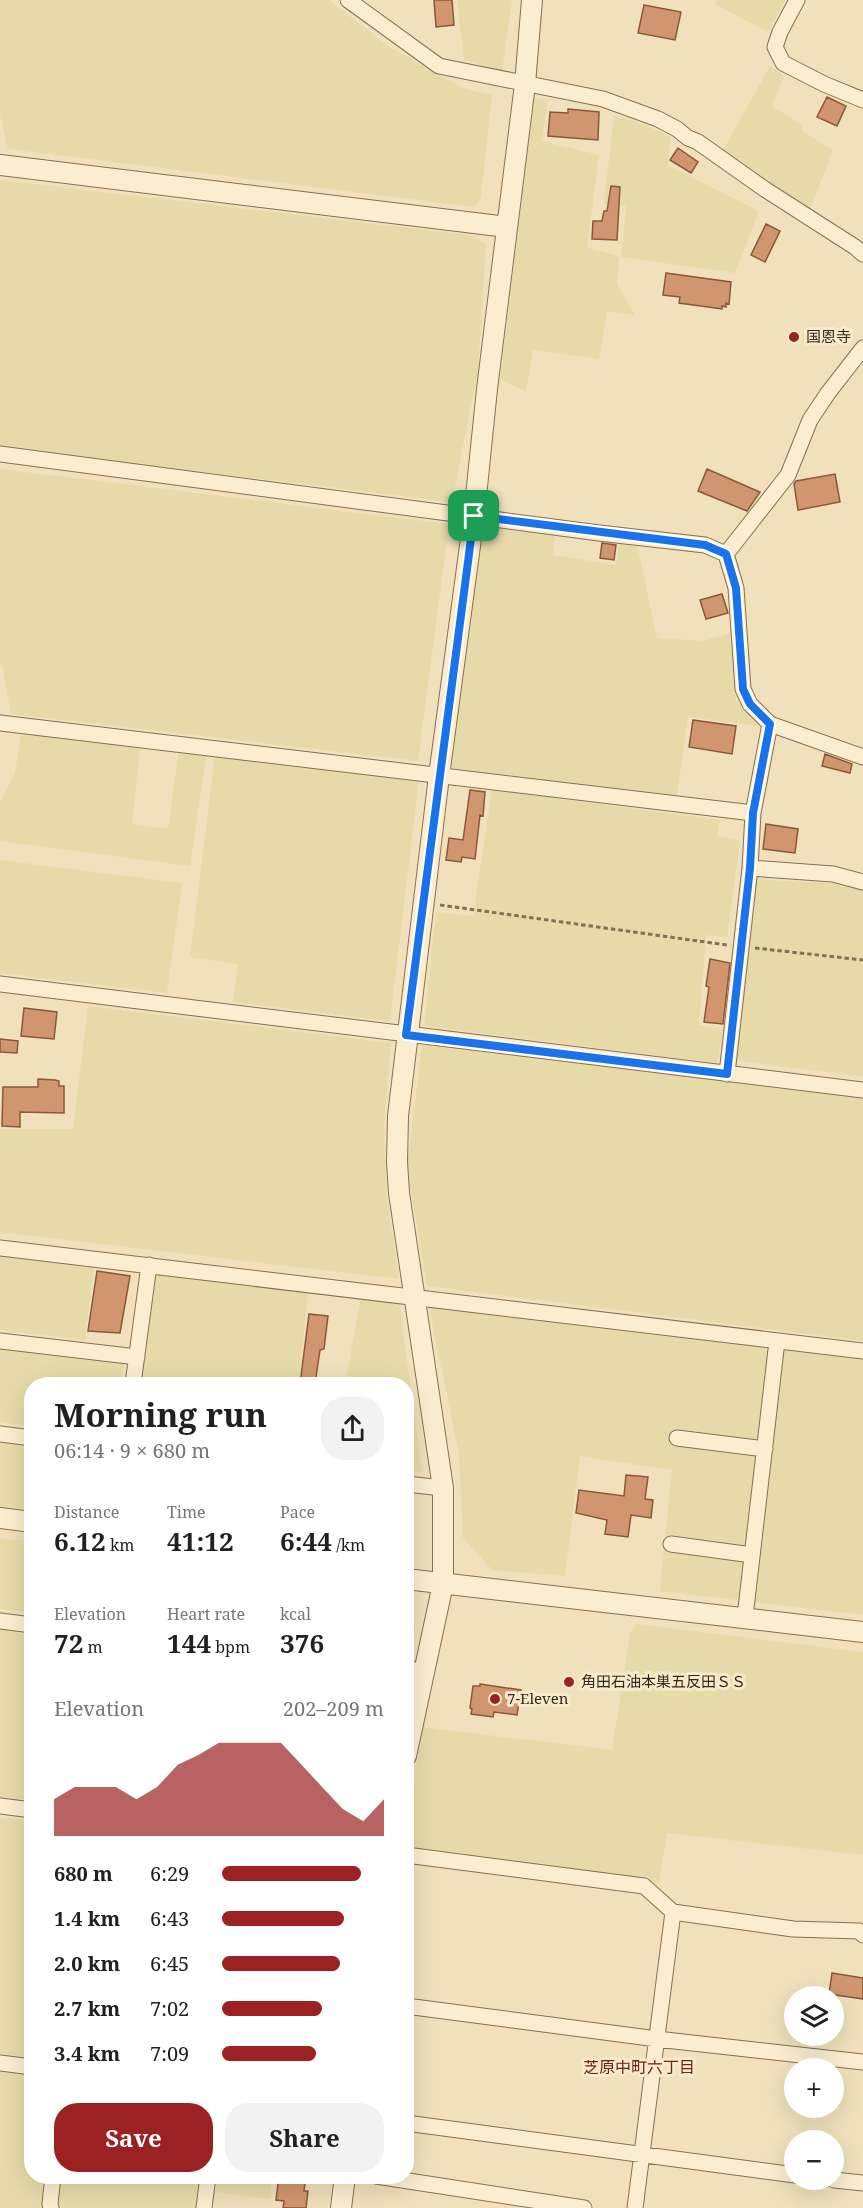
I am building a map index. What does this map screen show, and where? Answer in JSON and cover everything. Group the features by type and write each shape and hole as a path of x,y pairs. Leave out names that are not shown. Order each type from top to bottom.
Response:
{"street":[{"path":"348,0 439,66 603,99 658,119 698,142 766,190 855,247 863,255"},
{"path":"415,1670 443,1584 443,1488 404,1229 397,1162 398,1116 406,1035 474,516 525,84 532,0"},
{"path":"797,0 780,32 775,47 783,63 863,100"},
{"path":"1,161 507,226"},
{"path":"726,554 788,474 810,420 863,348"},
{"path":"0,454 705,545 726,554"},
{"path":"726,554 736,588 743,689 750,704 770,724 863,757"},
{"path":"0,723 753,813"},
{"path":"727,1074 750,868 753,813 770,724"},
{"path":"750,868 833,874 863,882"},
{"path":"0,984 863,1089"},
{"path":"0,1248 863,1351"},
{"path":"134,1377 149,1265"},
{"path":"0,1341 137,1357"},
{"path":"745,1617 777,1341"},
{"path":"0,1434 24,1437"},
{"path":"677,1438 765,1449"},
{"path":"414,1485 443,1488"},
{"path":"0,1518 24,1521"},
{"path":"671,1544 752,1555"},
{"path":"414,1580 863,1632"},
{"path":"0,1621 24,1624"},
{"path":"0,1806 24,1809"},
{"path":"414,1856 644,1886 673,1912 793,1929 859,1932 863,1935"},
{"path":"635,2208 673,1912"},
{"path":"414,2007 657,2039 863,2062"},
{"path":"0,2063 24,2066"},
{"path":"414,2123 784,2174"},
{"path":"844,2181 863,2183"},
{"path":"414,2182 584,2208"},
{"path":"51,2208 52,2184"},
{"path":"204,2208 207,2184"},
{"path":"340,2208 344,2184"}],"path":[{"path":"423,903 863,960"}],"shaded area":[{"path":"0,0 329,0 389,47 465,89 492,95 481,197 475,207 8,149 0,115"},
{"path":"457,0 512,0 502,71 464,60"},
{"path":"717,0 785,0 768,32 715,4"},
{"path":"770,66 784,76 772,106 802,125 802,131 833,150 808,215 720,156"},
{"path":"534,98 548,100 542,141 599,155 587,248 619,256 617,284 635,315 607,311 599,359 533,350 526,392 500,379"},
{"path":"614,116 646,125 671,138 667,165 759,211 735,273 621,257 626,206 604,203"},
{"path":"0,180 469,235 486,244 478,371 452,502 0,447"},
{"path":"0,469 449,524 418,761 11,714 3,668 0,664"},
{"path":"483,522 555,532 553,555 616,565 620,540 636,540 657,638 703,641 732,633 736,699 759,726 688,717 677,795 459,774 451,764 478,526"},
{"path":"25,732 140,747 132,824 168,829 179,750 204,754 206,757 190,866 0,841 0,802 15,773 21,736"},
{"path":"215,755 419,779 390,1021 233,1002 238,964 190,957"},
{"path":"492,790 720,820 717,836 740,840 727,938 706,935 699,1025 723,1030 717,1063 424,1026 436,912 473,916"},
{"path":"0,860 182,883 167,993 0,973"},
{"path":"755,879 854,885 863,889 863,1076 736,1061"},
{"path":"88,1006 391,1043 384,1127 387,1199 399,1279 0,1232 0,1129 73,1129"},
{"path":"422,1045 863,1098 863,1341 427,1286 407,1167"},
{"path":"0,1254 94,1265 85,1340 0,1330"},
{"path":"156,1271 308,1292 300,1377 139,1377 153,1275"},
{"path":"361,1297 399,1301 409,1377 346,1377"},
{"path":"429,1308 863,1359 863,1615 660,1591 672,1470 580,1456 565,1576 492,1570 463,1538 459,1454"},
{"path":"0,1348 124,1363 122,1377 24,1377 24,1425 0,1422"},
{"path":"414,1413 422,1472 414,1471"},
{"path":"0,1440 24,1443 24,1509 0,1506"},
{"path":"0,1538 24,1541 24,1611 0,1609"},
{"path":"636,1624 863,1652 863,1855 667,1833 659,1882 414,1853 414,1785 422,1727 612,1750 630,1634"},
{"path":"0,1628 24,1631 24,1806 0,1803"},
{"path":"0,1818 24,1821 24,2057 0,2054"},
{"path":"0,2069 24,2072 24,2184 44,2184 43,2208 0,2208"},
{"path":"58,2184 201,2184 198,2208 57,2208"},
{"path":"216,2184 271,2184 270,2199 215,2192"}],"building":[{"path":"434,0 452,0 454,25 436,27"},
{"path":"644,5 681,12 675,40 638,33"},
{"path":"827,97 846,106 837,126 817,117"},
{"path":"568,109 599,112 598,140 548,136 550,112 568,113"},
{"path":"678,148 698,162 691,173 670,160"},
{"path":"611,186 620,187 617,240 592,239 593,221 602,221 604,211 607,211"},
{"path":"766,224 780,231 765,262 751,255"},
{"path":"666,273 731,282 729,304 726,303 726,307 722,306 722,309 679,303 680,297 663,295"},
{"path":"707,469 760,492 747,511 698,491"},
{"path":"835,474 840,502 798,510 794,484 796,481"},
{"path":"602,543 616,545 614,560 600,558"},
{"path":"722,594 728,613 706,619 700,600"},
{"path":"693,720 736,726 732,754 689,747"},
{"path":"825,754 852,764 850,773 822,766"},
{"path":"470,790 485,792 475,859 462,857 461,862 446,860 449,838 463,840"},
{"path":"766,824 798,829 795,853 763,849"},
{"path":"710,959 730,963 723,1024 704,1022"},
{"path":"24,1008 57,1012 54,1039 21,1036"},
{"path":"0,1039 18,1041 17,1053 0,1052"},
{"path":"38,1079 59,1081 59,1086 64,1086 64,1113 20,1112 20,1127 2,1126 3,1087 38,1087"},
{"path":"97,1271 130,1276 120,1333 88,1331"},
{"path":"309,1314 328,1316 324,1349 320,1350 316,1377 301,1377"},
{"path":"626,1475 648,1477 645,1499 653,1500 651,1518 631,1515 628,1537 605,1534 607,1520 576,1513 579,1490 624,1496"},
{"name":"7-Eleven","path":"480,1684 521,1690 517,1715 494,1712 493,1717 471,1714 473,1686 480,1686"},
{"path":"832,1973 863,1978 863,1999 844,1996 844,1986 830,1986"},
{"path":"278,2184 305,2184 304,2191 308,2191 306,2208 283,2208 284,2201 276,2200"}],"place":[{"name":"国恩寺","path":"794,337"},
{"name":"角田石油本巣五反田ＳＳ","path":"569,1682"},
{"name":"7-Eleven","path":"495,1699"}],"district":[{"name":"芝原中町六丁目","path":"639,2067"}],"route":[{"path":"474,516 705,545 726,554 736,588 743,689 750,704 770,724 753,813 750,868 727,1074 406,1035 474,516"}]}
